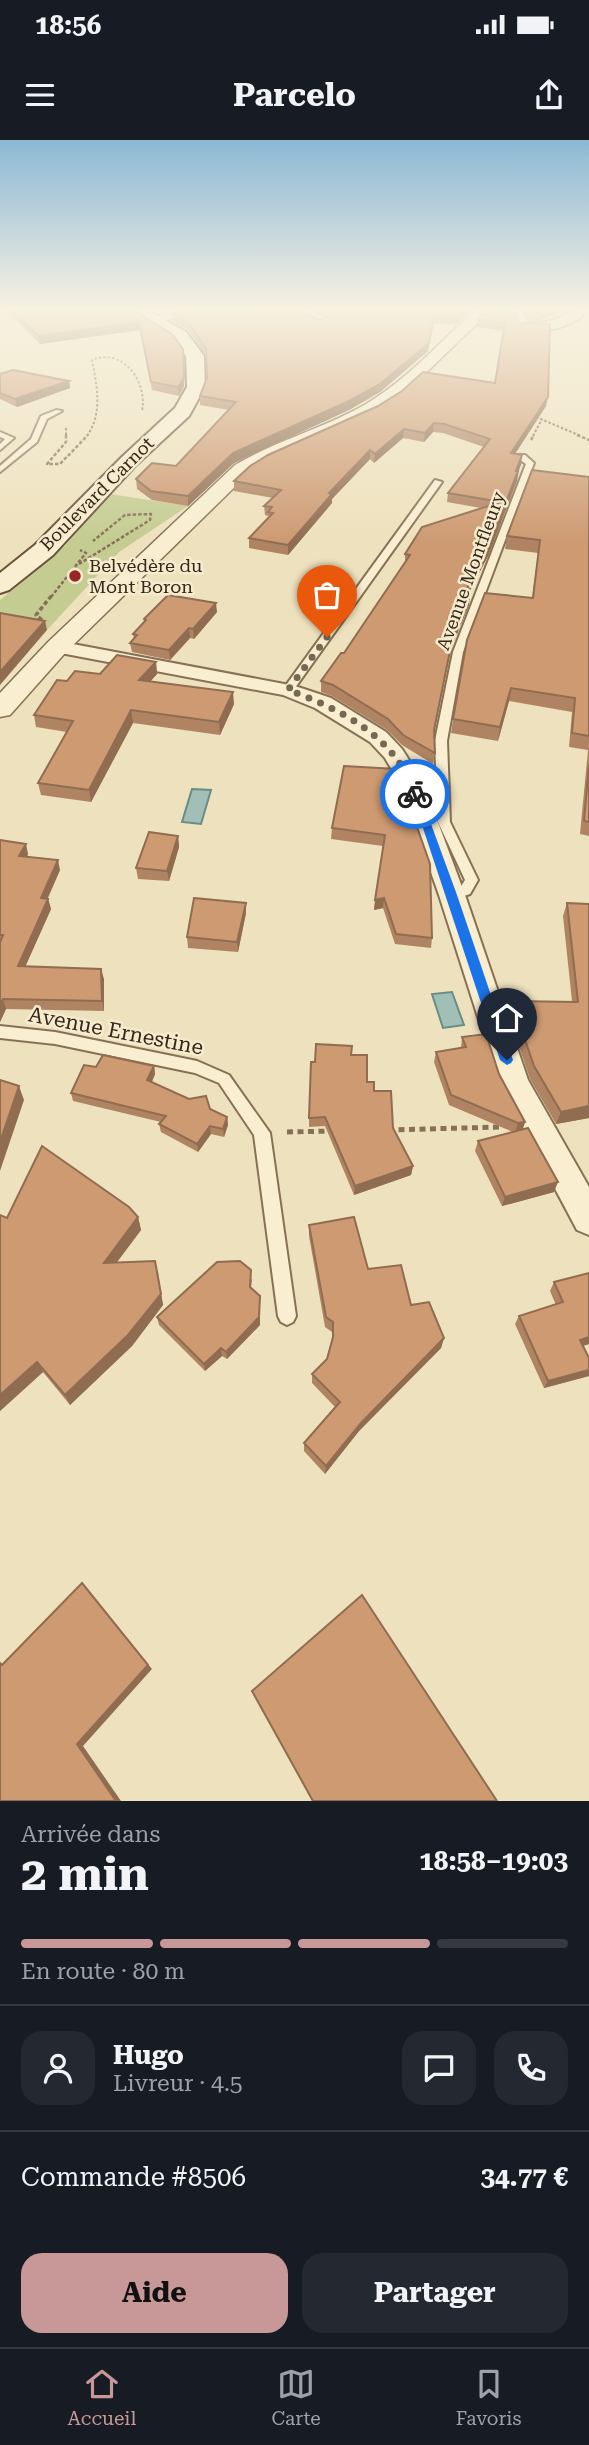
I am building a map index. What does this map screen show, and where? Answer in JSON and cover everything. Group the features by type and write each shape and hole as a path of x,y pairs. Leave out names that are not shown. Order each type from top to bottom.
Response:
{"main road":[{"name":"Boulevard Carnot","path":"0,584 62,532 190,400 196,387"}],"street":[{"path":"0,709 57,647 242,469 260,458 370,409 402,387"},
{"path":"57,647 288,690 323,703 378,737 394,754 411,782 452,895 514,1083 589,1219"}],"lane":[{"path":"0,470 34,440 44,418 58,411"},
{"path":"0,434 10,438 0,448"},
{"name":"Avenue Montfleury","path":"452,895 465,891 472,880 444,822 441,741 458,652 530,463 522,457"},
{"path":"288,690 438,482"},
{"name":"Avenue Ernestine","path":"0,1032 55,1038 197,1067 224,1079 262,1133 287,1316"}],"path":[{"path":"58,411 64,413 66,442 47,464 60,464 88,437 99,414 97,387"},
{"path":"139,416 145,406 140,387"},
{"path":"530,414 589,440"},
{"path":"75,565 102,553 128,529 150,520 151,514 135,511 122,515 93,541"},
{"path":"49,620 39,620 36,615 86,551 75,552"},
{"path":"386,1130 538,1127"},
{"path":"262,1133 345,1131"}],"green space":[{"path":"110,494 188,506 119,552 47,630 0,622 0,600 65,546"}],"water":[{"path":"192,789 211,790 201,824 182,822"},
{"path":"452,992 464,1025 443,1028 432,994"}],"building":[{"path":"0,387 52,387 15,399 0,393"},
{"path":"204,387 375,387 233,453 188,496 151,491 136,479 152,463 176,466 236,402 200,396"},
{"path":"407,387 548,387 548,397 511,453 522,455 518,471 489,546 464,594 470,594 452,641 434,730 435,753 403,735 388,719 333,685 321,681 341,653 344,653 410,555 405,554 422,527 501,502 448,493 490,439 444,424 434,423 425,433 404,429 375,454 370,450 329,493 332,494 288,545 249,538 273,513 268,512 272,507 264,506 281,490 234,481 250,466 268,455 378,406"},
{"path":"532,470 589,477 589,736 572,733 575,698 511,688 500,727 453,719 467,640 485,593 533,598 540,540 507,536"},
{"path":"168,595 216,603 193,629 189,628 169,650 130,643 137,635 133,634 146,620 144,619"},
{"path":"0,613 45,621 0,672"},
{"path":"117,655 156,662 139,680 233,692 219,722 131,710 89,790 38,783 73,721 34,715 57,680 67,681 75,671 100,674"},
{"path":"589,764 589,822 584,821"},
{"path":"344,766 396,769 430,864 432,938 396,934 384,898 375,900 385,835 332,828"},
{"path":"149,832 178,836 167,871 136,868"},
{"path":"0,840 26,844 19,856 58,860 41,898 48,899 18,966 101,969 102,1001 3,999 0,1005 0,942 3,935 0,935"},
{"path":"194,898 246,903 237,942 187,937"},
{"path":"567,903 589,904 589,1106 561,1112 534,1066 512,1001 578,1002"},
{"path":"486,1034 499,1074 525,1122 518,1123 451,1095 436,1052 466,1047 462,1037"},
{"path":"316,1044 352,1046 351,1055 367,1055 367,1082 374,1082 374,1091 391,1091 393,1128 413,1166 355,1186 325,1117 309,1118 311,1062 315,1062"},
{"path":"103,1055 154,1066 147,1080 189,1099 206,1096 210,1109 227,1117 223,1129 210,1126 197,1144 159,1124 166,1116 71,1093 84,1065 96,1067"},
{"path":"0,1080 19,1086 0,1142"},
{"path":"528,1128 558,1182 505,1197 478,1141"},
{"path":"42,1146 129,1207 138,1217 104,1263 155,1261 161,1294 128,1335 65,1395 37,1362 0,1395 0,1215 7,1218"},
{"path":"354,1217 368,1269 401,1265 411,1305 429,1302 444,1338 361,1423 326,1466 304,1443 340,1402 312,1374 327,1359 333,1337 333,1322 326,1317 309,1225"},
{"path":"240,1261 251,1270 250,1287 260,1296 259,1317 226,1352 221,1348 204,1364 157,1317 217,1262"},
{"path":"589,1273 589,1337 580,1340 589,1358 589,1370 548,1381 519,1316 563,1302 554,1282"},
{"path":"82,1583 148,1665 77,1744 116,1801 0,1801 0,1663 2,1665"},
{"path":"362,1595 497,1801 313,1801 252,1691"}],"way so far":[{"path":"327,637 288,690 323,703 378,737 394,754 415,794"}],"place":[{"name":"Belvédère du Mont Boron","path":"75,576"}],"route":[{"path":"415,794 507,1060"}]}
